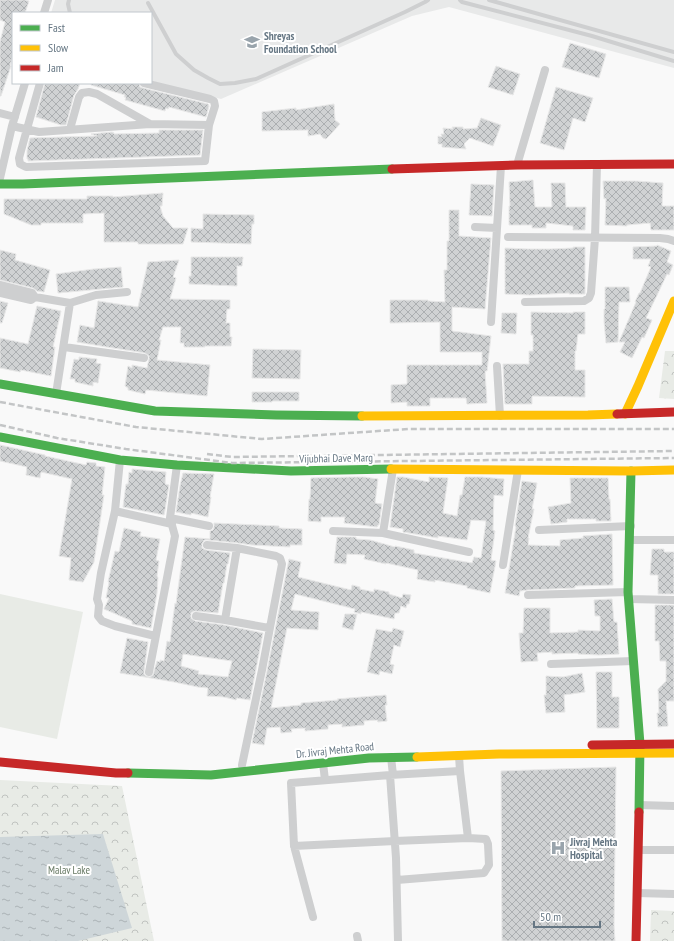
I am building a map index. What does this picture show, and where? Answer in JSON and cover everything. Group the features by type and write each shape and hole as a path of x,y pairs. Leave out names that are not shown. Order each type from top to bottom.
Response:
{"street":[{"path":"44,12 48,0"},
{"path":"517,165 545,70"},
{"path":"0,178 12,126 25,84"},
{"path":"40,84 19,158 20,164 26,167 205,161"},
{"path":"148,84 214,101 215,106 209,125 205,161 206,176"},
{"path":"70,129 79,97 82,93 89,92 97,94 150,124"},
{"path":"0,113 15,117"},
{"path":"12,126 39,132 150,124 209,125"},
{"path":"525,302 584,301 589,298 591,293 595,238 597,164"},
{"path":"0,184 410,168 517,165 674,164"},
{"path":"491,322 501,166"},
{"path":"475,227 497,228"},
{"path":"508,237 660,238 674,241"},
{"path":"0,285 32,293 36,297 70,303 96,295 127,292"},
{"path":"0,293 31,300 36,297"},
{"path":"625,414 674,301"},
{"path":"56,394 70,303"},
{"path":"64,347 144,358"},
{"path":"497,366 500,416"},
{"path":"0,384 155,411 276,415 416,416 500,416 674,412"},
{"name":"Vijubhai Dave Marg","path":"0,437 120,460 177,465 291,471 674,470"},
{"path":"120,460 115,511 101,573 97,599 99,605 98,616 102,621 115,626 155,636"},
{"path":"149,672 175,536 171,521 177,465"},
{"path":"383,533 393,470"},
{"path":"503,565 518,470"},
{"path":"632,471 628,595 640,748 636,941"},
{"path":"115,511 209,526"},
{"path":"540,530 631,526"},
{"path":"333,531 383,533 469,552"},
{"path":"630,540 674,540"},
{"path":"207,545 237,548 276,556 280,558 282,564 242,765"},
{"path":"225,620 237,548"},
{"path":"528,595 628,595 674,600"},
{"path":"196,616 269,628"},
{"path":"551,664 633,661"},
{"path":"0,757 115,767 209,768 380,751 640,748 674,744"},
{"name":"Dr. Jivraj Mehta Road","path":"0,762 116,773 211,775 369,758 459,756 640,748 674,753"},
{"path":"459,756 468,838"},
{"path":"392,758 391,775 397,880 398,941"},
{"path":"323,763 325,780"},
{"path":"313,917 294,846 291,782 460,771"},
{"path":"639,805 674,806"},
{"path":"294,846 468,838 486,839 488,844 489,865 484,873 397,880"},
{"path":"638,850 674,850"},
{"path":"637,893 674,894"}],"lane":[{"path":"69,0 68,4 70,12"},
{"path":"148,3 176,54 194,70 220,84 256,79 405,12 428,0"},
{"path":"460,0 462,2 491,10 592,36 674,61"},
{"path":"488,0 674,52"},
{"path":"491,10 494,2"}],"shaded area":[{"name":"Shreyas Foundation School","path":"55,0 674,0 674,68 449,7 412,16 221,99 152,81 152,12 51,12"}],"green space":[{"path":"665,351 674,351 674,399 659,398"},
{"path":"0,594 83,612 57,739 0,727"},
{"name":"Malav Lake","path":"0,780 122,786 154,941 0,941"},
{"path":"651,910 674,911 674,941 650,941"}],"water":[{"path":"103,834 132,928 78,941 0,941 0,837"}],"building":[{"path":"0,0 29,1 25,12 12,12 12,59 1,96 0,42 5,22 0,20"},
{"path":"570,43 606,54 599,78 562,67"},
{"path":"496,66 520,74 513,95 488,87"},
{"path":"45,84 80,84 74,95 66,125 61,125 36,117"},
{"path":"139,84 140,87 143,88 208,104 209,106 206,117 169,107 168,109 166,108 165,111 125,100 125,95 91,85"},
{"path":"556,87 593,98 585,122 573,118 564,150 540,143"},
{"path":"334,104 335,120 340,124 326,139 320,134 308,136 308,130 262,131 262,112 296,108 296,110"},
{"path":"481,118 501,125 493,146 470,138 464,144 466,149 442,147 442,144 438,144 438,136 442,137 441,134 444,134 443,128 477,128"},
{"path":"159,130 203,130 200,155 28,161 27,159 30,138 97,136 91,134 112,132 114,134 159,133"},
{"path":"533,180 535,207 552,207 551,183 565,183 566,207 586,207 585,230 573,230 573,226 546,223 546,228 532,228 532,225 509,225 509,182"},
{"path":"603,181 663,183 662,206 674,206 674,230 651,230 650,223 627,226 605,225 606,198 604,199"},
{"path":"471,184 494,185 492,216 469,215"},
{"path":"163,193 162,206 160,206 163,216 173,228 188,228 183,244 104,242 104,213 83,214 83,223 41,223 41,225 31,225 4,214 4,199 87,199 87,196 113,197"},
{"path":"449,210 459,210 459,236 491,238 485,309 452,307 452,331 491,336 487,371 485,371 487,403 467,404 466,398 430,398 430,406 407,406 407,402 391,403 391,385 407,384 407,365 482,365 482,352 440,352 440,322 390,323 390,300 428,300 445,302 444,270 447,270"},
{"path":"203,214 254,215 251,244 191,242 191,228 203,229"},
{"path":"657,245 671,251 667,262 673,265 669,275 667,274 646,318 652,320 644,338 642,337 632,358 620,352 625,342 619,342 651,267 648,266 651,259 633,259 633,247"},
{"path":"585,247 585,294 505,294 505,248 551,249"},
{"path":"0,250 16,254 15,260 50,270 44,292 0,280"},
{"path":"191,257 243,257 242,266 237,266 237,286 189,284 189,276 191,276"},
{"path":"179,260 173,277 176,278 170,299 230,300 230,309 227,309 226,323 230,323 230,337 232,337 231,346 184,347 184,343 180,343 181,327 163,327 159,340 161,340 157,360 210,365 207,396 146,390 145,394 128,390 125,386 128,366 132,368 132,365 147,368 149,356 145,353 77,342 80,325 94,328 98,301 138,307 148,262"},
{"path":"121,267 123,287 58,293 56,274"},
{"path":"605,287 629,287 630,302 619,302 618,342 606,343 604,321"},
{"path":"0,301 8,303 2,323 0,323"},
{"path":"37,306 61,311 53,347 55,347 51,376 21,370 20,372 0,368 0,338 28,344"},
{"path":"531,312 585,312 585,334 578,334 575,351 575,370 585,370 585,397 532,396 532,404 505,404 503,364 529,364 529,351 533,351"},
{"path":"502,313 517,313 516,334 501,333"},
{"path":"253,349 301,350 300,379 252,378"},
{"path":"79,357 97,359 96,363 101,364 98,383 93,382 93,386 75,382 75,379 70,379 74,359 79,360"},
{"path":"252,392 299,392 299,401 252,402"},
{"path":"0,445 86,465 87,462 96,463 96,466 105,467 102,495 104,495 94,562 83,582 69,580 71,558 59,556 72,479 41,472 40,478 26,475 27,467 0,461"},
{"path":"132,469 166,472 165,484 169,485 164,515 123,507 126,484 128,484 129,472 132,473"},
{"path":"183,473 214,474 208,517 191,513 191,515 176,512"},
{"path":"364,477 378,479 375,503 382,504 379,525 377,527 344,523 345,517 321,517 321,522 308,521 311,478"},
{"path":"397,477 429,482 429,477 448,478 443,513 457,516 460,495 462,495 465,477 504,479 503,496 494,495 493,530 495,531 491,560 496,561 490,593 467,588 467,586 435,580 435,582 417,579 418,570 364,559 365,555 347,554 346,564 334,563 337,537 356,537 356,539 370,540 395,547 414,550 414,553 472,563 474,557 481,558 486,521 471,520 467,540 438,536 438,538 403,532 403,529 390,527"},
{"path":"570,478 608,478 611,521 596,521 596,519 567,519 567,522 551,524 548,507 571,503"},
{"path":"522,481 537,483 532,509 534,509 528,545 560,546 560,540 583,538 583,536 612,534 613,585 575,586 575,588 528,590 520,591 519,596 505,593"},
{"path":"214,523 279,526 279,528 302,529 302,545 290,545 290,547 252,545 208,540 204,540 202,544 202,548 206,550 230,553 218,613 194,611 191,613 191,618 195,621 263,633 250,700 237,698 236,700 224,697 207,696 208,688 120,673 127,638 148,642 144,671 146,676 150,677 153,675 157,661 164,661 167,641 170,642 185,537 210,539 210,531 213,530","holes":["183,654 232,661 228,677 198,674 199,671 181,666"]},
{"path":"124,528 141,532 140,536 160,539 156,560 159,561 157,593 151,628 132,624 132,621 104,609 109,598 106,598 108,582 115,551 119,552"},
{"path":"652,549 664,549 664,552 674,552 674,594 658,594 658,575 650,575"},
{"path":"289,559 301,562 298,577 351,590 352,585 360,587 360,589 374,592 374,589 389,592 389,594 402,598 403,594 411,595 409,604 407,604 406,608 401,606 399,613 395,613 394,619 361,612 361,614 354,612 355,609 295,594 291,610 319,612 318,630 287,628 271,708 301,705 301,703 386,695 387,705 385,705 387,721 364,721 364,725 342,727 342,724 328,725 328,729 305,731 305,728 291,729 292,732 281,733 280,727 267,728 264,745 252,743"},
{"path":"612,599 614,622 617,622 619,654 599,655 578,653 552,654 552,652 537,653 538,661 521,662 519,633 523,633 524,608 550,608 550,633 578,632 578,630 600,631 600,616 595,616 594,600"},
{"path":"655,605 674,605 674,701 666,701 668,726 658,727 658,689 666,681 666,661 660,661 659,641 655,641"},
{"path":"345,614 357,614 353,630 342,627"},
{"path":"393,628 404,631 400,647 394,645 390,664 394,665 392,674 380,671 379,675 367,672 376,629 392,632"},
{"path":"596,672 612,672 612,697 619,697 619,728 597,728"},
{"path":"582,673 585,692 564,695 565,712 546,713 544,695 546,695 546,676 563,677"},
{"name":"Jivraj Mehta Hospital","path":"616,767 615,941 502,941 501,771"}],"railway":[{"path":"0,402 136,427 262,439 408,429 674,429"},
{"path":"0,425 57,438 232,463 674,458"},
{"path":"207,454 232,457 674,451"}],"traffic: fast":[{"path":"0,184 392,169"},
{"path":"0,384 155,411 362,416"},
{"path":"0,437 120,460 177,465 291,471 391,469"},
{"path":"631,471 628,592 640,744 639,812"},
{"path":"128,773 211,775 369,758 417,757"}],"traffic: slow":[{"path":"625,414 674,301"},
{"path":"362,416 617,414"},
{"path":"391,469 674,470"},
{"path":"417,757 499,754 674,753"}],"traffic: jam":[{"path":"392,169 517,165 674,164"},
{"path":"617,414 674,412"},
{"path":"592,745 674,744"},
{"path":"0,762 128,773"},
{"path":"636,941 639,812"}],"place":[{"name":"Shreyas Foundation School","path":"252,42"},
{"name":"Jivraj Mehta Hospital","path":"558,848"}]}
